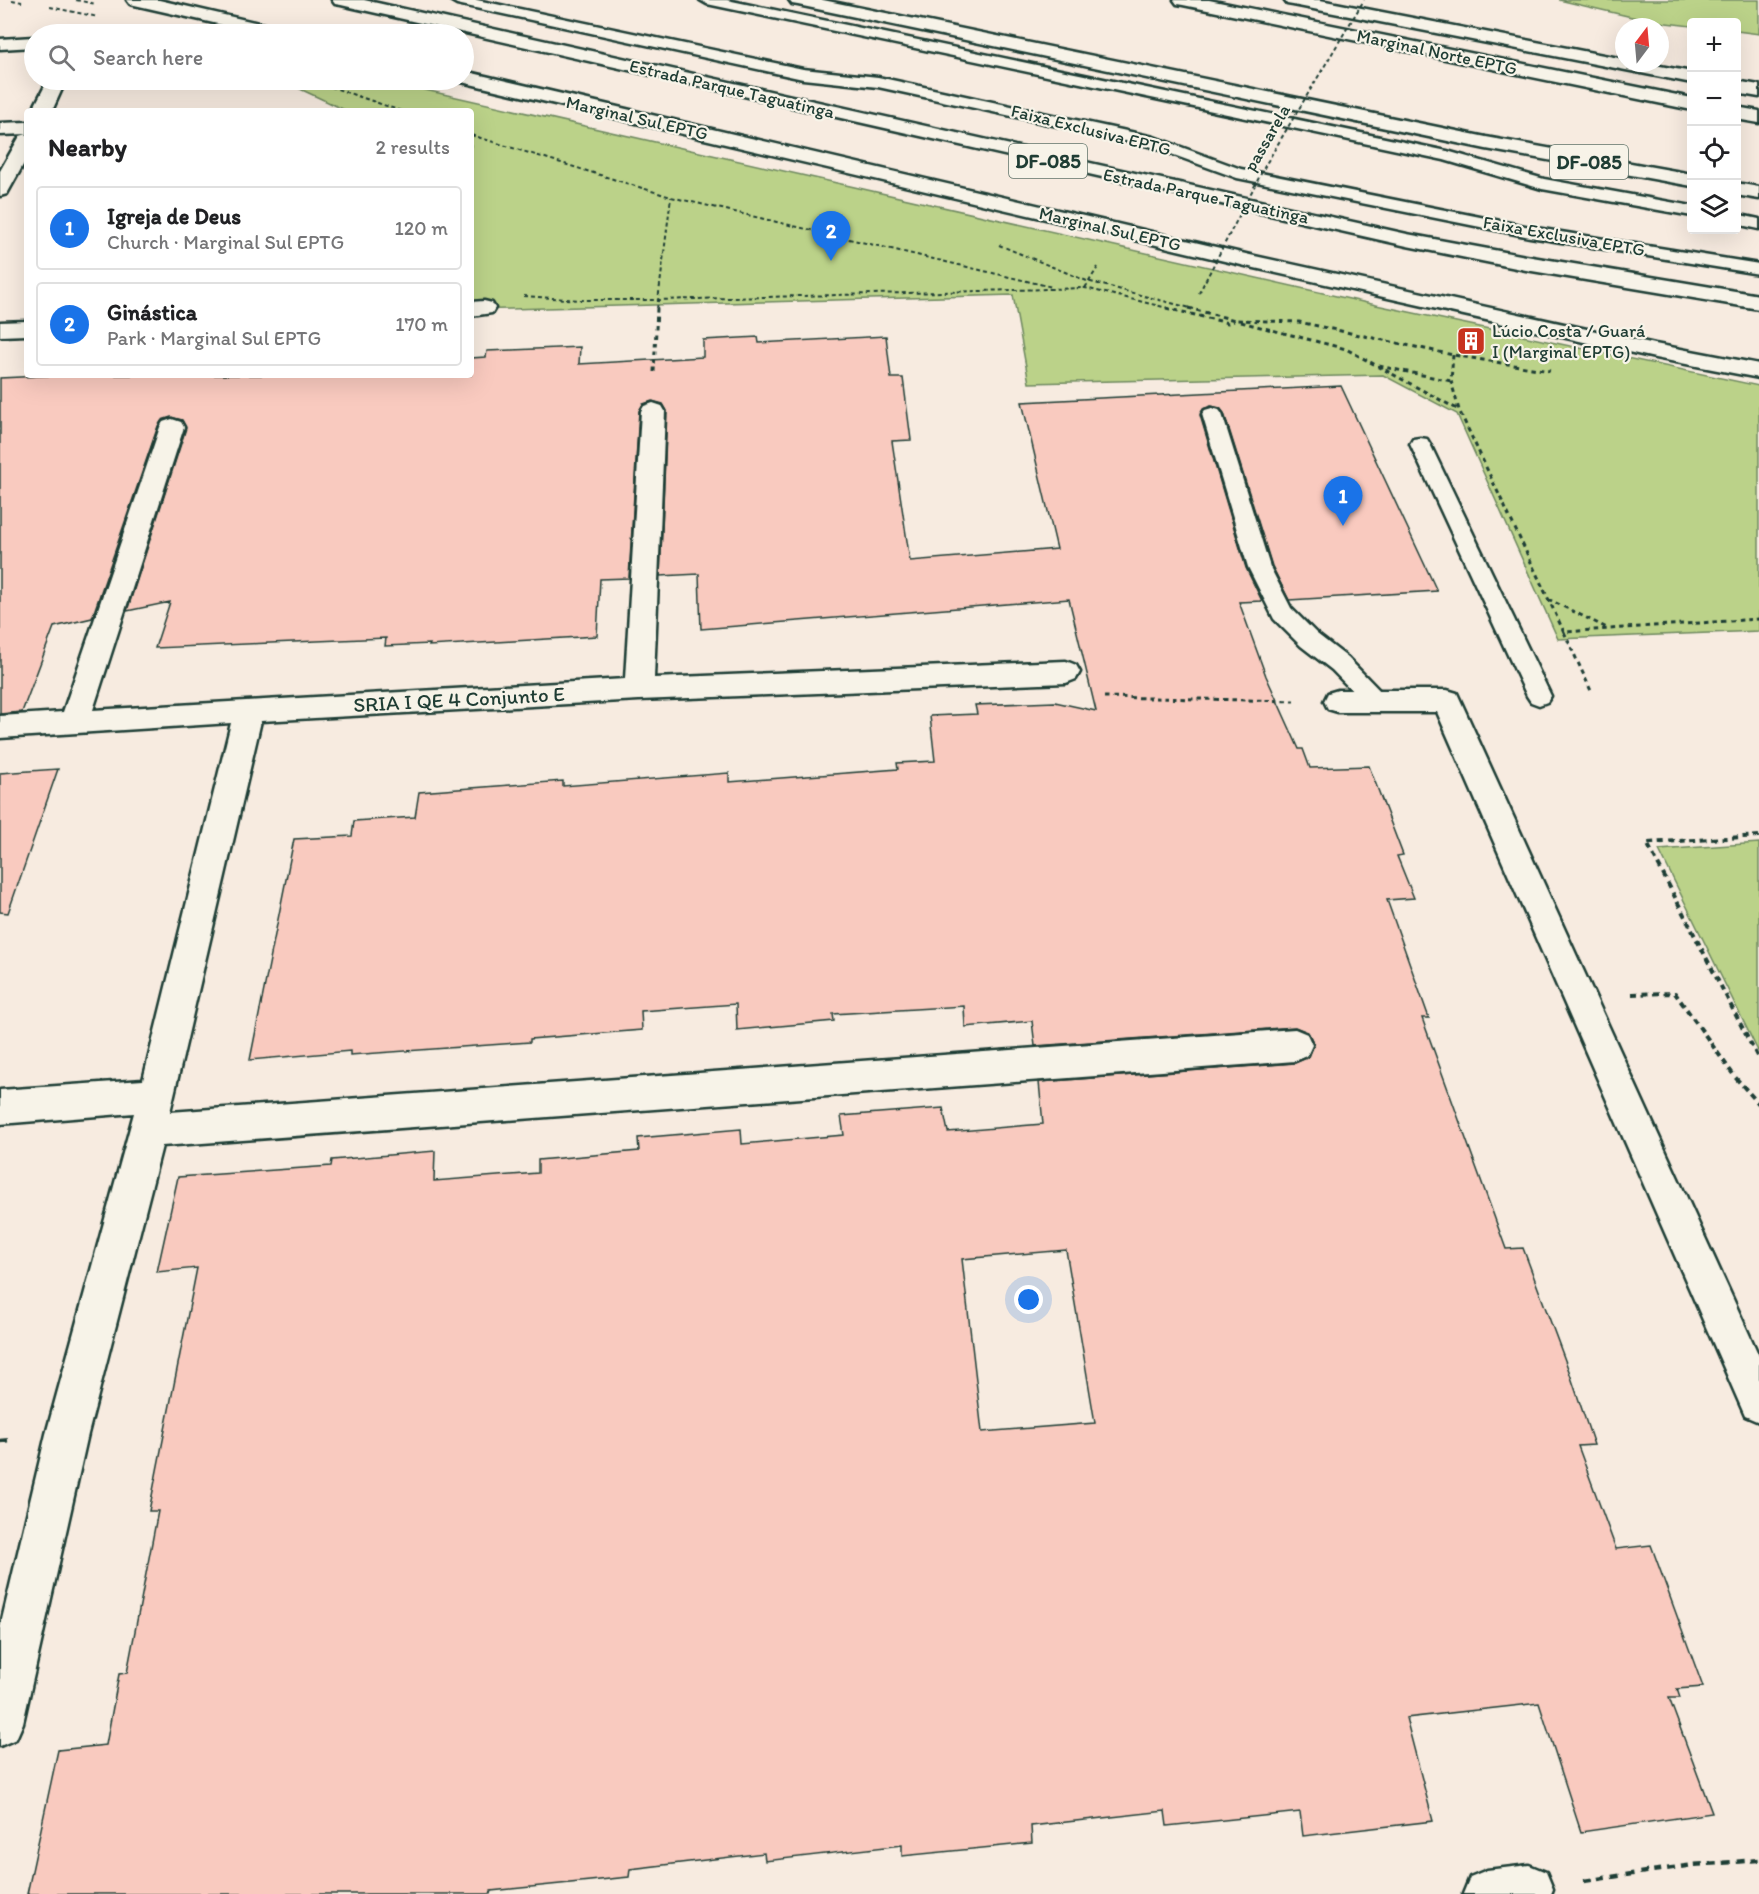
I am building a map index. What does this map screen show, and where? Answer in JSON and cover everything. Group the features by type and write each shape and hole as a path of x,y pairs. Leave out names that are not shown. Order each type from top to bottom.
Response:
{"main road":[{"path":"136,0 240,24"},
{"name":"Estrada Parque Taguatinga","path":"341,0 448,24"},
{"name":"DF-085","path":"798,0 1486,143 1687,179"},
{"name":"Marginal Norte EPTG","path":"1183,0 1687,103"},
{"name":"Marginal Norte EPTG","path":"1293,0 1687,77"},
{"name":"Estrada Parque Taguatinga","path":"474,30 1407,240 1759,302"},
{"path":"0,44 24,43"},
{"name":"Marginal Sul EPTG","path":"474,79 1262,264 1655,351 1759,371"},
{"path":"1741,88 1759,91"},
{"path":"43,108 52,90"},
{"path":"1741,113 1759,117"},
{"path":"0,129 24,128"},
{"path":"0,190 24,146"},
{"path":"1741,190 1759,193"},
{"path":"1647,283 1759,320"},
{"path":"0,329 24,328"},
{"path":"639,689 652,411"},
{"path":"74,722 172,427"},
{"name":"SRIA I QE 4 Conjunto E","path":"0,728 639,689 1066,672"},
{"path":"1338,702 1446,701 1759,1402"},
{"path":"0,1723 67,1434 148,1130 249,711"},
{"path":"148,1130 1295,1045"},
{"path":"0,1107 156,1095"}],"lane":[{"name":"Faixa Exclusiva EPTG","path":"457,0 803,74 878,82 1154,142 1237,173 1530,232 1759,269"},
{"path":"707,0 1447,156 1542,184 1687,210"},
{"path":"1741,220 1759,224"},
{"path":"1212,414 1259,567 1282,613 1309,640 1340,664 1376,701"},
{"path":"1420,444 1539,696"}],"path":[{"name":"passarela","path":"1199,293 1266,164 1364,0"},
{"path":"341,90 392,108"},
{"path":"474,136 672,196 1058,289"},
{"path":"652,411 655,327 672,196"},
{"path":"1085,288 1087,281"},
{"path":"516,295 581,300 659,300 1085,288 1228,323 1235,320 1346,349 1459,410"},
{"path":"1453,355 1451,381 1459,410 1592,693"},
{"path":"1372,365 1451,381"},
{"path":"1548,599 1610,629"},
{"path":"1564,632 1759,619"},
{"path":"1066,672 1074,696 1338,702"},
{"path":"1759,836 1647,843 1759,1060"},
{"path":"1578,994 1675,993 1735,1077 1759,1104"},
{"path":"1508,1891 1693,1865 1759,1860"}],"green space":[{"path":"1559,0 1759,0 1759,34 1741,32 1741,18 1687,18 1687,26 1669,23 1669,18 1636,18"},
{"path":"302,90 425,90 1376,305 1759,386 1759,631 1558,639 1457,414 1383,375 1029,383 1013,295 474,310 474,108 341,108"},
{"path":"1759,843 1759,1053 1659,850"}],"building":[{"path":"886,336 891,378 903,378 911,440 892,441 910,561 1057,549 1022,402 1341,386 1437,591 1289,600 1272,566 1224,413 1220,408 1211,406 1203,409 1200,415 1246,568 1262,601 1239,602 1266,676 1299,749 1303,749 1310,768 1369,766 1403,855 1397,856 1414,898 1387,900 1429,1018 1422,1018 1506,1249 1523,1248 1569,1371 1594,1445 1578,1446 1616,1549 1651,1545 1703,1687 1677,1689 1680,1698 1669,1698 1712,1813 1581,1832 1539,1703 1406,1718 1433,1821 1303,1836 1300,1812 1167,1826 1165,1811 1031,1826 1032,1843 902,1856 902,1845 765,1861 764,1853 630,1869 629,1877 491,1891 490,1894 27,1894 58,1750 106,1745 119,1674 127,1673 158,1511 149,1511 197,1268 157,1272 178,1177 331,1166 332,1160 435,1151 434,1181 538,1173 538,1160 639,1151 638,1138 741,1129 742,1144 844,1135 841,1116 943,1108 948,1132 1043,1124 1039,1082 1295,1063 1309,1057 1314,1044 1308,1032 1295,1027 1035,1046 1032,1021 965,1027 964,1006 833,1014 834,1021 737,1030 736,1004 641,1011 642,1030 530,1039 530,1042 350,1055 350,1051 250,1060 294,839 352,836 354,821 415,817 419,792 563,781 563,786 729,773 729,782 898,769 897,763 935,761 930,716 977,714 975,705 1055,702 1096,711 1069,599 701,629 699,574 660,576 667,411 663,404 652,401 643,404 639,411 629,578 600,579 597,636 429,646 430,644 385,646 386,638 155,648 170,602 127,611 186,428 182,420 171,417 162,420 92,618 54,627 22,712 0,714 0,378 474,378 474,358 486,357 487,351 580,347 579,364 703,357 703,340 758,337 759,343","holes":["1066,1250 1095,1423 982,1432 962,1259"]},
{"path":"58,769 8,913 0,912 0,773"}],"place":[{"name":"Ginástica","path":"831,261"},
{"name":"Lúcio Costa / Guará I (Marginal EPTG)","path":"1471,341"},
{"name":"Igreja de Deus","path":"1343,526"}]}
